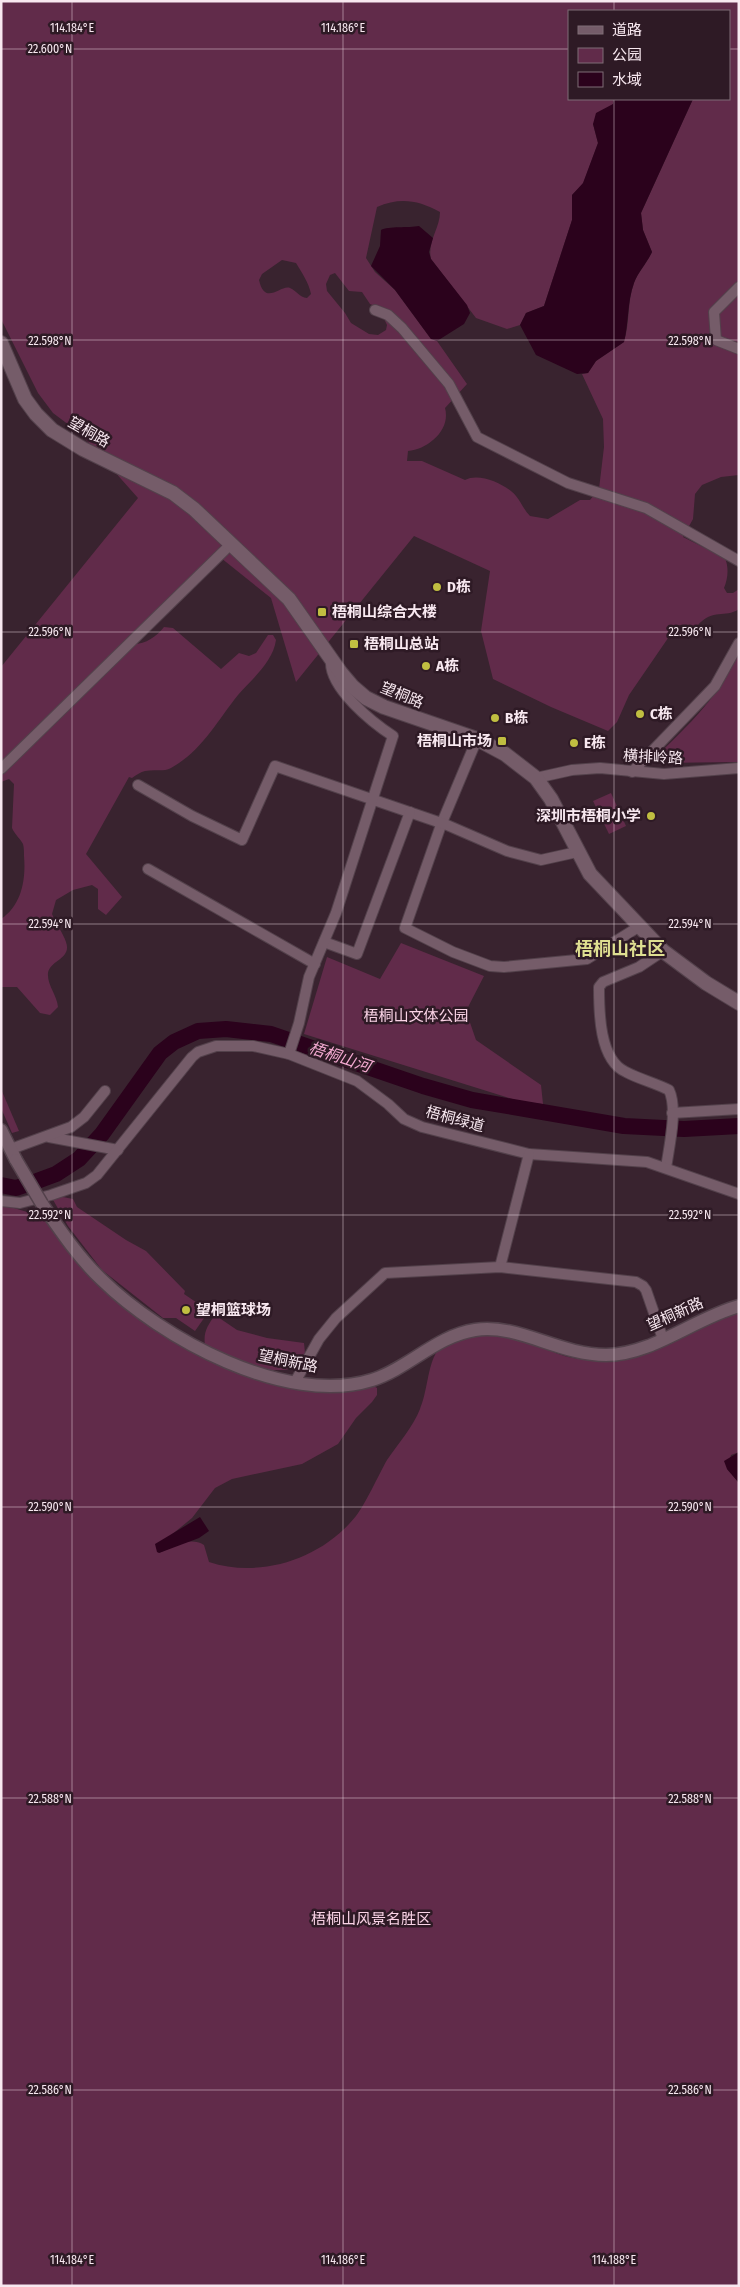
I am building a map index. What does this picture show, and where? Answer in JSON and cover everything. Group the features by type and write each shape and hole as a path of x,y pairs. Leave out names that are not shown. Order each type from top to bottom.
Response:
{"main road":[{"name":"望桐路","path":"1,343 24,399 52,430 83,449 173,493 194,509 289,599 352,686 378,704 477,739 505,754 536,778 551,799 590,874 662,951 706,983 739,1003"}],"street":[{"path":"739,287 714,312 714,331 716,340 739,349"},
{"path":"375,310 388,316 402,328 449,384 477,437 588,491 646,508 739,561"},
{"path":"1,769 230,545"},
{"path":"632,772 715,686 739,643"},
{"path":"290,1051 299,1023 309,978 324,942 393,736 369,720 341,687 330,668 331,659"},
{"path":"477,739 442,823 405,928 453,952 490,966 504,967 587,959 640,926"},
{"path":"138,786 192,816 242,840 276,766 442,823 507,851 541,860 577,852"},
{"name":"横排岭路","path":"536,778 581,769 600,768 632,772 685,774 739,768"},
{"path":"324,942 357,954 410,812"},
{"path":"148,869 315,964"},
{"path":"662,951 640,967 603,982 599,987 599,1020 603,1037 614,1062 624,1072 669,1090 672,1097 672,1116 666,1168"},
{"name":"梧桐绿道","path":"1,1201 20,1203 86,1183 96,1175 113,1149 198,1052 216,1046 253,1046 290,1051 357,1081 388,1104 404,1119 422,1127 529,1154 647,1162 739,1194"},
{"path":"13,1154 70,1127 84,1117 105,1091"},
{"path":"672,1116 739,1108"},
{"name":"望桐新路","path":"1,1130 42,1204 66,1238 101,1279 160,1326 198,1349 233,1365 295,1382 323,1385 353,1384 372,1380 393,1371 441,1342 472,1330 488,1328 501,1329 564,1349 589,1354 623,1353 664,1339 711,1315 739,1306"},
{"path":"48,1137 113,1149"},
{"path":"500,1266 529,1154"},
{"path":"295,1382 319,1338 336,1318 385,1272 500,1266 636,1282 646,1290 664,1339"}],"green space":[{"path":"1,1 739,1 739,475 721,477 702,485 695,494 693,519 683,537 725,558 728,573 724,588 727,593 733,593 739,589 739,609 734,612 709,617 697,626 677,625 629,695 617,722 608,731 551,707 493,679 481,631 490,571 414,536 296,682 271,598 216,554 1,762 1,667 138,498 81,434 53,413 38,393 1,319","holes":["568,10 730,10 730,100 693,100 641,213 643,230 652,252 634,283 630,297 624,342 596,361 588,373 582,374 603,419 604,447 599,489 590,500 580,500 548,519 530,516 512,492 492,480 477,477 465,480 422,461 407,461 408,451 423,447 441,431 445,424 445,408 467,384 437,341 431,339 395,290 375,272 366,258 377,207 393,202 409,201 440,212 432,241 431,259 476,318 507,329 520,325 526,313 544,306 572,220 572,195 583,184 598,143 593,124 613,104 614,100 568,100","282,260 296,263 310,290 311,294 307,298 290,288 273,293 265,292 262,288 259,280 262,274","335,273 349,291 362,292 370,304 379,308 387,325 386,330 378,335 369,334 351,323 327,291 326,284 330,275"]},
{"path":"164,627 173,628 221,669 239,653 249,656 256,653 268,635 273,635 276,640 271,656 266,663 192,753 171,768 145,771 132,778 129,777 86,854 122,897 106,915 98,909 98,889 92,885 73,890 56,900 52,914 65,939 67,948 63,956 52,965 48,973 49,982 58,1007 50,1015 40,1013 17,987 1,987 1,919 14,906 21,891 24,874 24,850 23,844 12,828 14,784 9,779 1,782 1,771 131,644 150,640"},
{"path":"739,655 739,762 657,763 656,757 708,702 723,682"},
{"path":"611,793 626,826 609,834 593,801"},
{"name":"梧桐山文体公园","path":"401,943 484,976 466,1011 476,1040 541,1085 543,1104 522,1102 304,1034 327,957 380,979"},
{"path":"1,1089 19,1131 12,1133 1,1108"},
{"path":"58,1196 73,1199 77,1207 146,1251 185,1291 184,1294 209,1311 195,1331 176,1318 163,1318 102,1270 68,1226 52,1198"},
{"name":"梧桐山风景名胜区","path":"1,1204 40,1216 56,1231 113,1296 214,1362 300,1386 372,1385 377,1388 377,1395 356,1418 338,1444 302,1464 232,1479 215,1488 192,1518 170,1536 159,1553 182,1543 198,1543 204,1545 209,1562 229,1567 249,1568 289,1562 326,1544 342,1531 360,1511 387,1460 413,1422 424,1398 435,1355 449,1339 470,1332 502,1330 511,1332 564,1356 578,1359 596,1359 739,1308 739,1452 731,1455 727,1469 739,1483 739,2286 1,2286"},
{"path":"215,1315 237,1330 267,1338 304,1343 305,1353 298,1367 287,1370 262,1369 237,1362 214,1351 205,1345 205,1336 210,1322"}],"water":[{"path":"614,100 693,100 641,213 643,230 652,252 636,279 632,290 624,342 596,361 588,373 577,374 536,355 520,325 526,313 544,306 572,220 572,195 583,183 598,143 593,124 596,113 613,104"},
{"path":"419,226 433,238 429,252 431,259 467,305 470,313 464,324 437,341 431,339 395,290 371,266 380,246 381,230"},
{"path":"739,1452 739,1483 727,1469 724,1461"},
{"path":"200,1517 209,1531 199,1538 159,1553 157,1552 155,1544"}],"waterway":[{"name":"梧桐山河","path":"1,1185 16,1188 56,1174 79,1159 102,1134 160,1053 174,1042 198,1031 226,1029 271,1034 423,1086 472,1100 624,1126 684,1129 739,1126"}],"place":[{"name":"D栋","path":"437,587"},
{"name":"梧桐山综合大楼","path":"322,612"},
{"name":"梧桐山总站","path":"354,644"},
{"name":"A栋","path":"426,666"},
{"name":"C栋","path":"640,714"},
{"name":"B栋","path":"495,718"},
{"name":"梧桐山市场","path":"502,741"},
{"name":"E栋","path":"574,743"},
{"name":"深圳市梧桐小学","path":"651,816"},
{"name":"望桐篮球场","path":"186,1310"}],"district":[{"name":"梧桐山社区","path":"620,949"}]}
